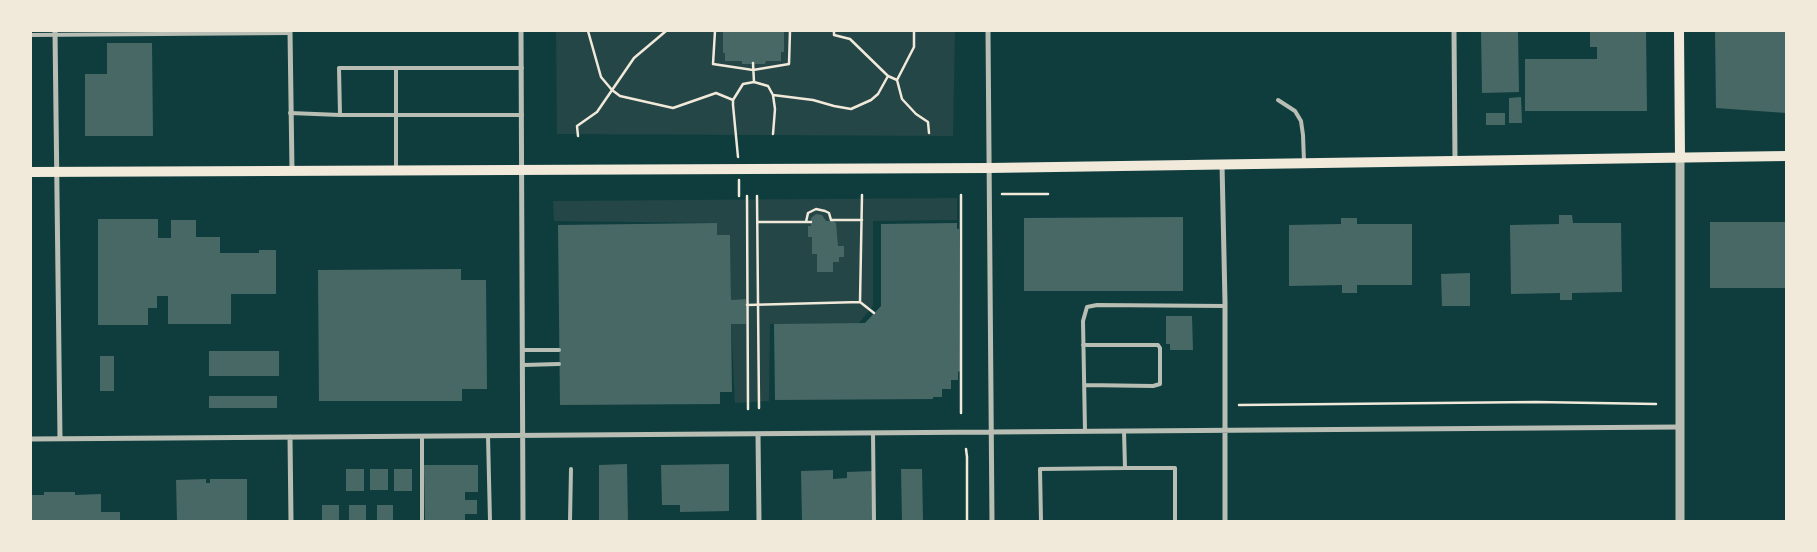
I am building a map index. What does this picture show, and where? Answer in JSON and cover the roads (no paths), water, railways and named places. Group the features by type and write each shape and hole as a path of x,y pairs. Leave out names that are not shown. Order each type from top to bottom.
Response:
{"main road":[{"path":"1678,31 1680,157"},
{"path":"31,172 989,168 1786,156"}],"street":[{"path":"521,31 524,350 523,521"},
{"path":"988,31 992,521"},
{"path":"1454,31 1455,160"},
{"path":"290,32 292,171"},
{"path":"55,33 60,439"},
{"path":"1680,157 1680,521"},
{"path":"1222,164 1226,521"},
{"path":"31,439 1680,427"},
{"path":"758,434 759,521"},
{"path":"290,437 291,521"}],"lane":[{"path":"31,35 55,33 290,32"},
{"path":"340,115 339,68 522,68"},
{"path":"396,68 396,171"},
{"path":"1278,100 1295,111 1301,121 1304,162"},
{"path":"290,113 340,115 522,115"},
{"path":"1086,431 1083,321 1087,307 1097,305 1225,306"},
{"path":"1083,345 1158,345 1160,348 1160,384 1154,386 1085,386"},
{"path":"524,350 560,350"},
{"path":"524,365 560,364"},
{"path":"1124,431 1125,468"},
{"path":"873,433 874,521"},
{"path":"422,436 422,521"},
{"path":"488,436 490,521"},
{"path":"1041,521 1040,469 1125,468 1175,468 1175,521"},
{"path":"570,521 571,469"}]}
